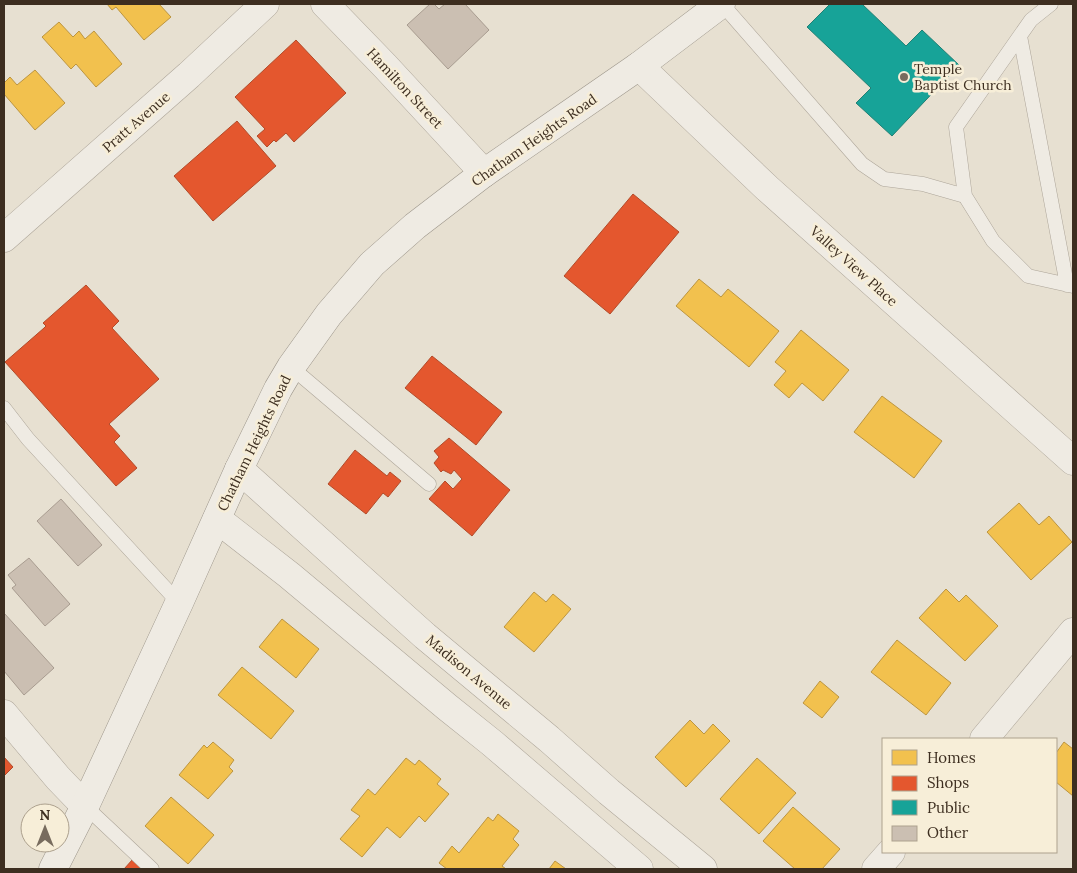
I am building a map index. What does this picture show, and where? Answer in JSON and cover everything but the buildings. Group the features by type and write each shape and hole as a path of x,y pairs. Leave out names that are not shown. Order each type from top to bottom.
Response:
{"street":[{"name":"Pratt Avenue","path":"4,238 189,76 265,4"},
{"name":"Hamilton Street","path":"324,4 484,173"},
{"name":"Chatham Heights Road","path":"53,869 85,806 239,469 278,389 291,367 329,314 372,264 415,226 484,173 639,66 721,4"},
{"name":"Valley View Place","path":"639,66 767,188 1073,461"},
{"name":"Madison Avenue","path":"239,469 425,636 703,869"},
{"path":"217,519 289,575 446,707 492,743 639,869"},
{"path":"985,738 1073,632"},
{"path":"4,714 58,778 85,806"},
{"path":"876,869 890,853"}],"lane":[{"path":"721,4 862,164 884,179 923,184 965,196"},
{"path":"1020,36 1070,285 1028,276 993,241 965,196 956,127 1031,20 1051,4"},
{"path":"291,367 429,484"},
{"path":"4,408 28,439 179,603"},
{"path":"85,806 152,869"}],"place":[{"name":"Temple Baptist Church","path":"904,77"}]}
